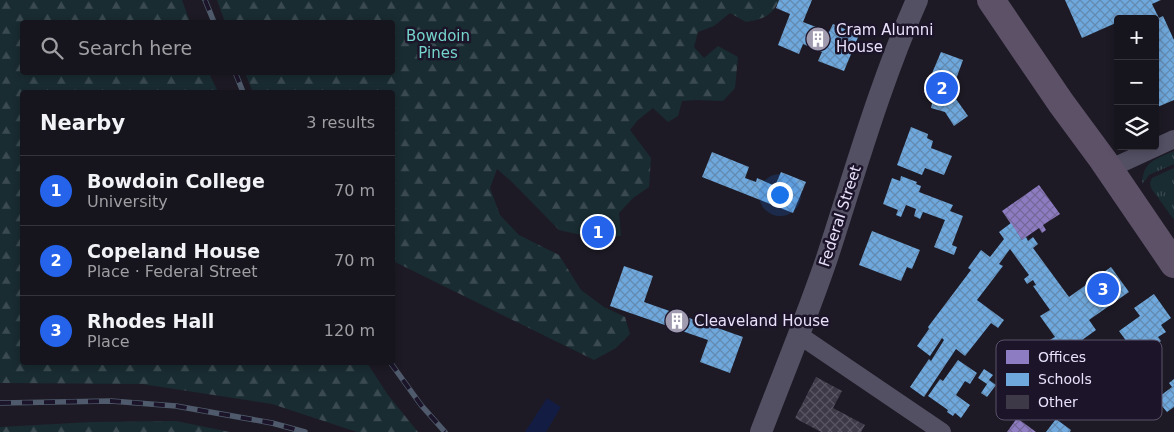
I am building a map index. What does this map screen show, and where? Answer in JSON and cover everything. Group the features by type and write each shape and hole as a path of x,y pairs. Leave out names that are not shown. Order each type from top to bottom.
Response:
{"main road":[{"path":"991,0 1174,264"}],"street":[{"name":"Federal Street","path":"761,432 826,260 867,134 917,0"},
{"path":"1109,169 1174,139"},
{"path":"799,334 942,432"}],"green space":[{"path":"0,0 182,0 189,20 20,20 20,75 210,75 217,90 20,90 20,365 368,365 388,395 418,432 357,432 272,404 142,384 0,383"},
{"name":"Bowdoin Pines","path":"217,0 779,0 770,14 762,18 746,22 730,13 714,26 698,32 694,47 704,58 718,46 738,57 735,88 723,101 682,101 678,116 668,122 653,108 638,120 630,130 651,158 649,187 633,198 619,213 621,236 590,237 559,230 497,169 490,188 500,215 519,235 559,255 581,290 604,307 625,317 630,334 616,348 594,360 395,262 395,90 252,90 246,75 395,75 395,20 224,20"},
{"path":"1174,151 1174,164 1149,175 1142,184 1145,170 1148,166 1156,159"},
{"path":"1174,168 1174,220 1151,188 1150,183 1152,178"},
{"path":"176,421 230,432 0,432 0,427 92,422"}],"water":[{"path":"547,398 561,407 546,432 525,432"}],"building: Offices":[{"path":"1039,185 1060,214 1043,225 1046,230 1042,233 1039,228 1022,240 1002,211"},
{"path":"1016,420 1020,420 1036,432 1007,432"}],"building: Schools":[{"name":"Cram Alumni House","path":"779,0 812,0 803,22 829,32 833,24 859,35 844,71 818,61 822,52 803,44 799,54 778,45 790,14 776,8"},
{"path":"1065,0 1161,0 1152,4 1158,15 1114,15 1114,24 1082,38"},
{"path":"1163,16 1174,40 1174,100 1159,106 1159,18"},
{"path":"941,52 963,60 955,82 959,90 956,99 968,116 954,126 945,112 931,108 934,95 924,92"},
{"path":"911,127 928,134 927,138 933,141 931,148 952,156 944,175 925,168 922,175 897,165"},
{"path":"712,152 749,167 745,178 756,182 757,178 775,186 781,172 806,182 793,213 702,177"},
{"path":"901,176 917,182 916,184 921,186 919,192 953,205 950,211 963,216 952,245 957,247 954,255 934,247 945,220 923,212 920,219 914,216 916,209 906,205 901,217 896,215 898,210 883,204 892,178 900,181"},
{"path":"1011,223 1022,240 1026,237 1028,241 1033,237 1038,244 1033,248 1069,297 1111,267 1129,292 1089,320 1096,330 1082,340 1050,340 1055,337 1040,316 1050,310 1033,286 1036,285 1033,280 1027,284 1024,279 1029,275 1010,249 999,264 1003,266 977,300 1004,320 998,328 991,323 965,356 956,349 924,397 910,387 929,359 931,361 944,340 942,338 930,356 917,346 929,329 928,327 971,270 968,268 981,250 990,257 1004,239 999,232"},
{"path":"872,231 920,250 912,269 907,267 901,281 859,265"},
{"name":"Cleaveland House","path":"624,266 653,276 644,302 743,337 730,373 700,362 708,340 610,306"},
{"path":"1154,294 1171,318 1161,325 1166,332 1158,337 1160,340 1126,340 1119,331 1140,316 1134,308"},
{"path":"958,360 977,373 970,384 965,381 956,395 970,405 961,418 955,413 953,416 947,412 948,410 928,396 940,379 943,381"},
{"path":"984,369 993,375 989,380 996,385 987,397 981,393 987,384 978,378"},
{"path":"1174,379 1174,407 1167,412 1162,406 1162,394 1172,387 1169,383"},
{"path":"1055,420 1071,430 1070,432 1046,432"}],"building: Other":[{"path":"816,377 842,391 833,408 865,425 861,432 821,432 795,418"}],"railway":[{"path":"205,0 213,20"},
{"path":"236,75 242,90"},
{"path":"392,365 421,405 445,432"},
{"path":"0,403 111,401 176,406 272,423 305,432"}],"place":[{"name":"Cram Alumni House","path":"818,39"},
{"name":"Copeland House","path":"942,88"},
{"name":"Bowdoin College","path":"598,232"},
{"name":"Rhodes Hall","path":"1103,289"},
{"name":"Cleaveland House","path":"677,321"}]}
